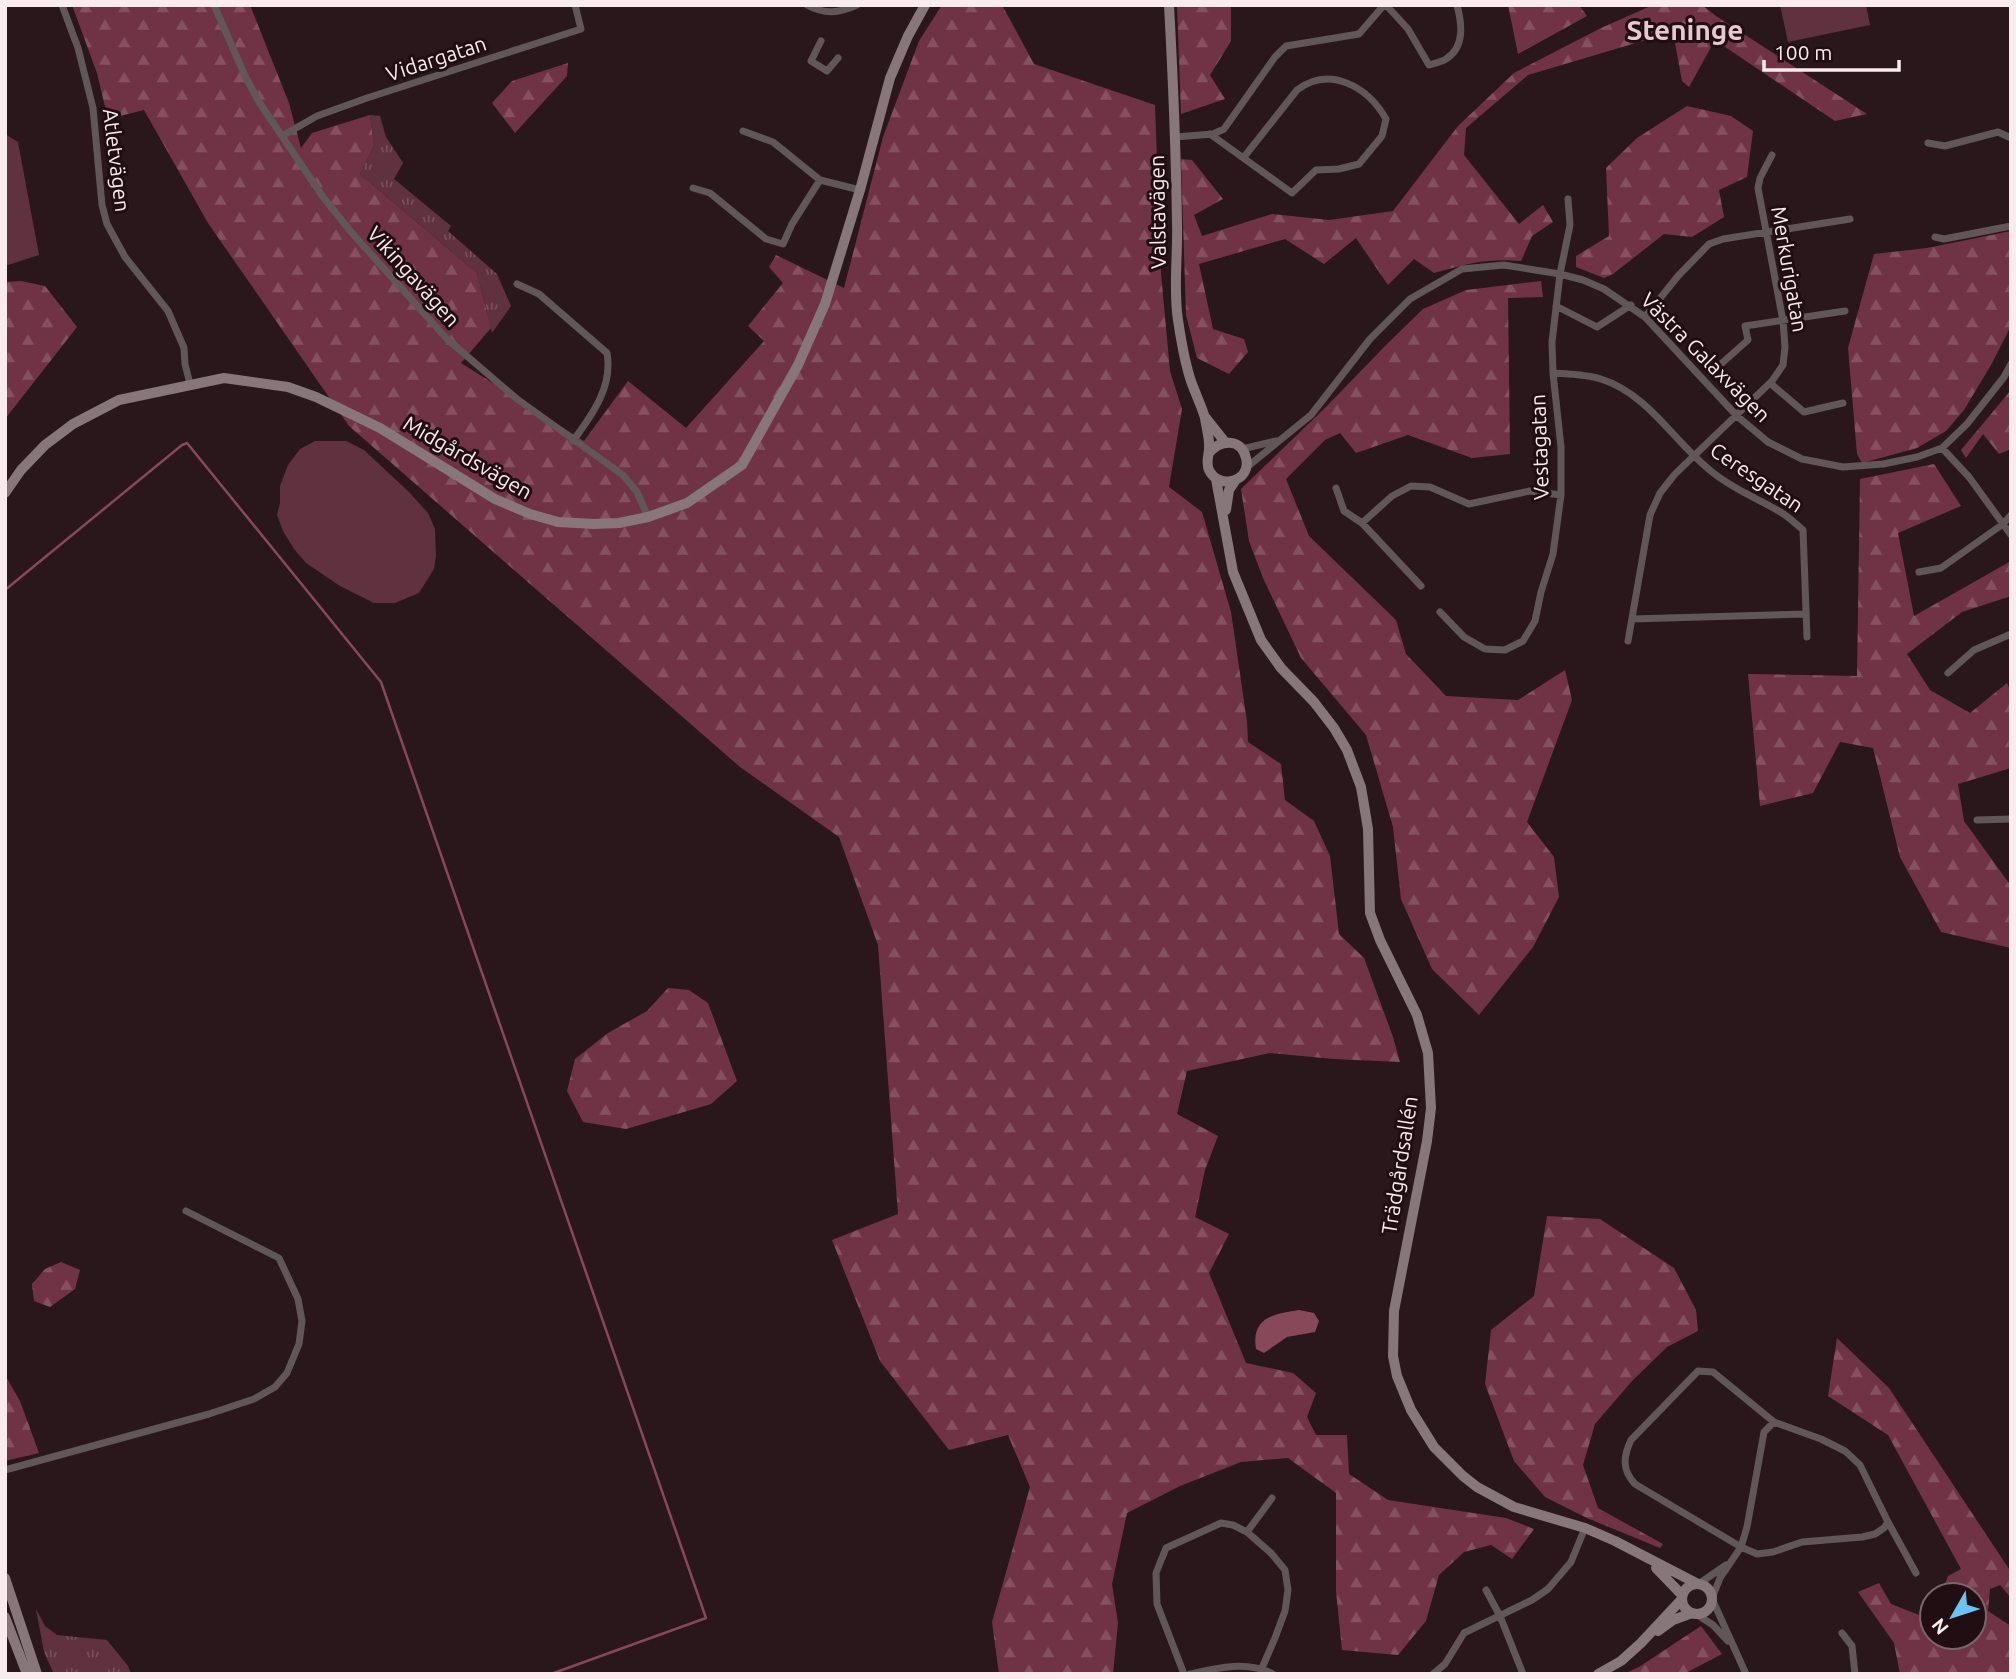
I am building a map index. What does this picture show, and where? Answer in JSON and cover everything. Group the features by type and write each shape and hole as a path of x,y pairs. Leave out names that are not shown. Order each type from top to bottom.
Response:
{"street":[{"name":"Atletvägen","path":"62,5 78,48 93,108 102,205 107,224 125,257 168,311 184,348 190,384"},
{"name":"Vikingavägen","path":"214,5 246,78 323,197 352,233 447,339 517,399 623,475 637,492 648,517"},
{"name":"Vidargatan","path":"282,136 317,116 342,107 580,29 575,5"},
{"path":"807,5 837,13 857,5"},
{"name":"Midgårdsvägen","path":"5,493 21,470 45,445 74,424 119,400 224,378 288,387 316,397 380,428 495,499 558,522 619,523 648,517 687,503 742,465 797,365 825,304 860,190 890,78 925,5"},
{"name":"Valstavägen","path":"1169,5 1175,137 1177,314 1182,351 1204,415 1209,443 1209,472 1216,479"},
{"path":"1175,137 1210,134 1224,129 1275,57 1286,46 1359,34 1385,5 1408,29 1429,65 1446,59 1457,47 1462,32 1457,5"},
{"path":"821,41 811,61 827,71 838,58"},
{"path":"1210,134 1292,193 1316,170 1339,169 1359,164 1382,136 1387,119 1369,97 1338,79 1308,82 1297,90 1244,157"},
{"path":"743,131 773,142 820,180 860,190"},
{"path":"1928,143 1945,146 1998,132 2011,138"},
{"name":"Merkurigatan","path":"1628,641 1650,515 1660,493 1675,474 1770,383 1783,365 1783,321 1758,188 1772,155"},
{"path":"693,188 709,193 766,239 783,244 792,224 820,180"},
{"name":"Vestagatan","path":"1440,612 1464,637 1485,649 1505,650 1523,641 1535,621 1553,554 1561,495 1561,447 1552,342 1560,274 1570,225 1568,199"},
{"path":"1645,317 1678,276 1709,244 1723,239 1850,219"},
{"path":"1935,237 1944,239 2011,226"},
{"name":"Västra Galaxvägen","path":"1247,467 1311,415 1370,340 1410,299 1462,269 1504,265 1560,274 1604,289 1645,317 1737,416 1768,442 1802,459 1843,467 1883,464 1917,457 1942,448 1966,424 2004,377 2011,364"},
{"path":"517,284 539,294 607,353 608,377 600,399 573,441"},
{"path":"1556,306 1597,327 1631,305"},
{"path":"1722,363 1748,340 1745,326 1845,311"},
{"name":"Ceresgatan","path":"1553,373 1601,379 1632,393 1714,474 1732,487 1784,514 1803,530 1807,637"},
{"path":"1770,383 1804,412 1843,403"},
{"name":"Valstavägen","path":"1204,415 1225,442 1242,449"},
{"name":"Västra Galaxvägen","path":"1242,449 1280,440"},
{"path":"1209,453 1216,445 1225,442"},
{"path":"1942,448 1969,477 2011,536"},
{"path":"1216,479 1235,481 1242,475 1247,467 1242,449"},
{"name":"Trädgårdsallén","path":"1216,479 1233,572 1261,640 1281,668 1328,719 1347,750 1361,787 1368,828 1370,913 1380,940 1417,1015 1428,1053 1432,1108 1394,1311 1393,1356 1397,1376 1410,1410 1434,1447 1462,1476 1477,1487 1514,1507 1585,1528 1698,1583"},
{"name":"Trädgårdsallén","path":"1223,521 1229,490 1235,481"},
{"path":"1362,523 1392,496 1411,486 1430,487 1469,504 1530,491 1561,495"},
{"path":"1336,488 1344,511 1362,523 1421,586"},
{"path":"1919,572 1941,568 2003,524 2011,515"},
{"path":"1632,619 1806,614"},
{"path":"1948,673 1974,650 2011,634"},
{"path":"1977,820 2011,819"},
{"path":"5,1470 254,1399 275,1387 287,1373 299,1344 302,1321 298,1299 279,1258 186,1211"},
{"path":"1888,1522 1875,1534 1802,1542 1773,1552 1757,1554 1635,1484 1625,1469 1624,1454 1631,1440 1698,1371 1713,1371 1774,1422 1821,1439 1845,1451 1860,1465 1916,1573"},
{"path":"1598,1674 1621,1661 1673,1620 1705,1612 1720,1578 1741,1547 1747,1527 1763,1432 1774,1422"},
{"path":"1247,1532 1272,1498"},
{"path":"1184,1674 1157,1604 1156,1573 1166,1548 1221,1523 1247,1532 1271,1553 1285,1570 1288,1590 1285,1611 1262,1668"},
{"path":"1433,1674 1445,1664 1464,1633 1532,1600 1548,1589 1571,1562 1585,1528"},
{"name":"Trädgårdsallén","path":"1644,1558 1668,1579 1682,1597"},
{"path":"1641,1643 1682,1597 1687,1587 1730,1562"},
{"path":"5,1578 37,1674"},
{"path":"1698,1583 1709,1588 1746,1674"},
{"path":"1486,1590 1500,1616 1523,1674"},
{"path":"1682,1597 1685,1607 1713,1625 1736,1649"},
{"path":"5,1618 25,1674"},
{"path":"1842,1633 1852,1646 1855,1674"},
{"path":"24,1635 43,1674"},
{"path":"1189,1674 1222,1666 1262,1668 1273,1674"}],"green space":[{"path":"72,5 250,5 289,103 301,148 312,133 370,115 374,146 360,174 477,273 491,328 461,363 584,441 628,381 686,428 764,341 748,326 783,283 769,267 776,255 844,288 883,137 919,41 942,5 1002,5 1034,64 1155,105 1161,273 1170,371 1182,409 1169,487 1202,512 1231,612 1248,742 1281,764 1285,800 1314,821 1330,856 1339,934 1364,958 1400,1062 1270,1053 1187,1071 1177,1114 1218,1136 1205,1170 1195,1217 1229,1234 1209,1273 1246,1363 1293,1373 1316,1393 1307,1417 1316,1435 1347,1435 1349,1474 1388,1500 1506,1518 1534,1529 1512,1559 1491,1545 1464,1552 1439,1575 1426,1621 1398,1655 1342,1650 1336,1591 1336,1493 1288,1458 1241,1462 1180,1486 1127,1513 1112,1584 1118,1623 1113,1674 999,1674 992,1622 1030,1487 1008,1435 949,1450 880,1361 832,1240 898,1214 878,945 839,837 740,767 349,426 208,223 144,110 108,119 97,73"},
{"path":"1177,5 1231,5 1231,41 1210,75 1225,99 1181,114"},
{"path":"1508,5 1579,5 1587,16 1518,54"},
{"path":"1653,5 1702,5 1867,114 1835,121 1715,40 1689,87 1682,81 1673,32 1528,75 1466,128 1464,155 1519,224 1543,205 1553,222 1532,236 1521,261 1487,261 1434,273 1414,259 1388,285 1356,238 1324,264 1285,239 1199,264 1213,329 1244,339 1248,352 1229,374 1197,358 1186,315 1181,159 1192,160 1223,199 1194,215 1202,236 1272,214 1329,220 1393,211 1458,126 1514,73 1601,28"},
{"path":"1780,5 1866,5 1870,25 1788,42"},
{"path":"568,63 567,76 515,133 492,103 512,81"},
{"path":"1687,106 1731,116 1753,131 1747,177 1719,190 1724,217 1692,237 1664,234 1604,278 1576,267 1576,256 1609,236 1606,168 1637,138"},
{"path":"370,115 380,116 386,137 403,163 394,179 451,226 448,231 497,274 511,306 492,333 477,273 360,174 374,146"},
{"path":"5,134 18,142 39,255 5,266"},
{"path":"2011,231 2011,326 1964,410 1946,431 1917,448 1862,463 1857,454 1848,348 1874,254 1927,248"},
{"path":"21,281 45,286 77,327 5,419 5,282"},
{"path":"1541,281 1543,297 1508,298 1510,454 1472,458 1408,435 1356,453 1340,433 1325,440 1286,479 1309,536 1396,620 1406,654 1446,696 1518,700 1565,670 1572,700 1527,822 1554,857 1559,897 1533,947 1479,1015 1432,969 1401,899 1393,827 1366,735 1301,658 1263,578 1249,541 1241,489 1423,309 1466,290"},
{"path":"2011,390 2011,449 1999,454 1983,434 1966,458 1961,450"},
{"path":"315,441 346,441 364,450 428,513 435,529 436,556 434,569 419,593 395,603 374,603 340,586 306,563 294,549 277,515 280,486 288,465 300,449"},
{"path":"1934,464 1961,506 1898,533 1914,616 2011,561 2011,596 1962,612 1907,654 1930,690 1970,713 2007,683 2011,691 2011,768 1958,784 1964,821 2011,886 2011,948 1941,932 1900,857 1873,748 1840,742 1813,793 1760,806 1748,674 1857,676 1860,479"},
{"path":"668,988 689,990 708,1003 737,1081 711,1104 626,1129 583,1122 567,1091 575,1059 608,1033 647,1011"},
{"path":"1547,1216 1600,1219 1674,1268 1696,1310 1698,1331 1667,1347 1632,1381 1595,1424 1583,1465 1598,1508 1663,1544 1660,1548 1587,1518 1545,1497 1514,1461 1485,1384 1491,1330 1534,1296"},
{"path":"61,1262 80,1270 75,1289 50,1307 34,1301 32,1284 45,1269"},
{"path":"1837,1338 1889,1388 2011,1572 2011,1598 2000,1585 1990,1589 1988,1611 1988,1581 1946,1581 1948,1576 1961,1569 1888,1435 1828,1396"},
{"path":"5,1375 20,1401 39,1453 5,1461"},
{"path":"1879,1583 1891,1604 1918,1615 1918,1651 1988,1651 1988,1611 2011,1626 2011,1674 1900,1674 1894,1643 1858,1592"},
{"path":"36,1609 45,1626 57,1635 107,1640 128,1666 131,1674 54,1674 44,1652"},
{"path":"1701,1626 1722,1654 1684,1674 1624,1674 1639,1667"}],"shaded area":[{"path":"1299,1310 1314,1313 1319,1321 1315,1332 1287,1337 1264,1353 1256,1349 1257,1330 1266,1319"}],"waterway":[{"path":"5,590 187,443 381,682 706,1618 551,1674"}],"district":[{"name":"Steninge","path":"1685,29"}]}
